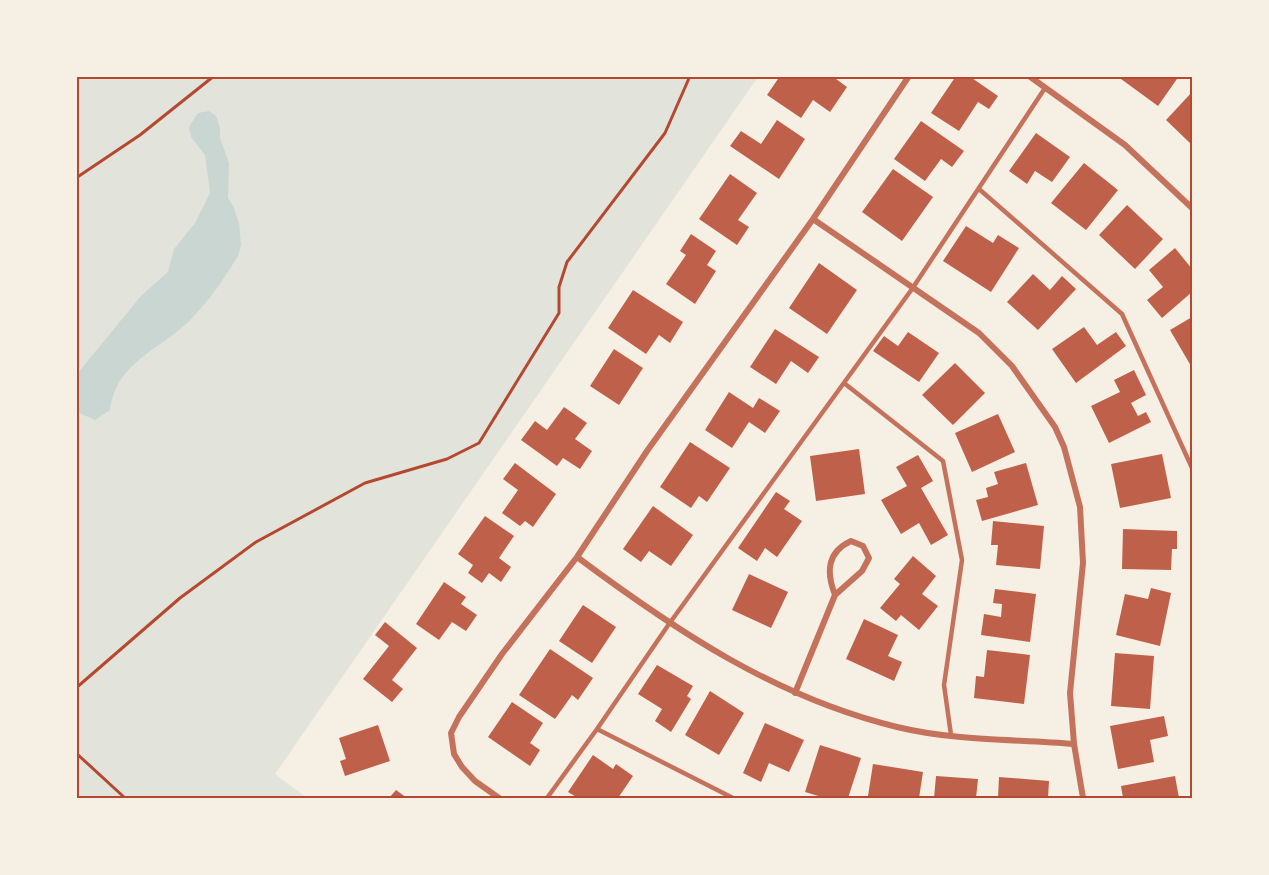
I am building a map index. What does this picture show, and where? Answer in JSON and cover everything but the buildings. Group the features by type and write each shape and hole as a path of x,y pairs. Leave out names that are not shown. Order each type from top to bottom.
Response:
{"street":[{"path":"499,798 462,767 454,754 451,733 459,717 502,654 577,557 646,451 813,219 909,76"},
{"path":"1029,76 1125,145 1192,208"},
{"path":"813,219 979,333 1012,366 1039,401 1064,447 1080,507 1083,564 1070,693 1074,744 1083,798"},
{"path":"795,693 836,595 862,571 869,558 863,546 850,541 840,546 830,560 830,576 836,595"},
{"path":"577,557 669,624 725,658 795,693 853,714 899,727 951,735 1074,744"}],"lane":[{"path":"547,798 669,624 912,289 1046,88"},
{"path":"979,189 1122,314 1192,468"},
{"path":"844,384 943,462 962,560 944,685 951,735"},
{"path":"597,729 733,798"}],"path":[{"path":"76,178 150,129 214,76"},
{"path":"76,688 187,593 256,542 365,483 447,459 479,443 559,313 559,287 567,262 665,133 690,76"},
{"path":"76,753 124,798"}],"shaded area":[{"path":"76,77 758,77 275,774 307,798 77,798"},
{"path":"209,111 216,116 220,138 229,163 228,198 239,223 241,245 238,256 194,316 131,367 114,393 110,410 95,420 77,412 77,374 141,296 168,272 174,249 195,223 210,193 205,155 191,137 189,127 198,113"}]}
